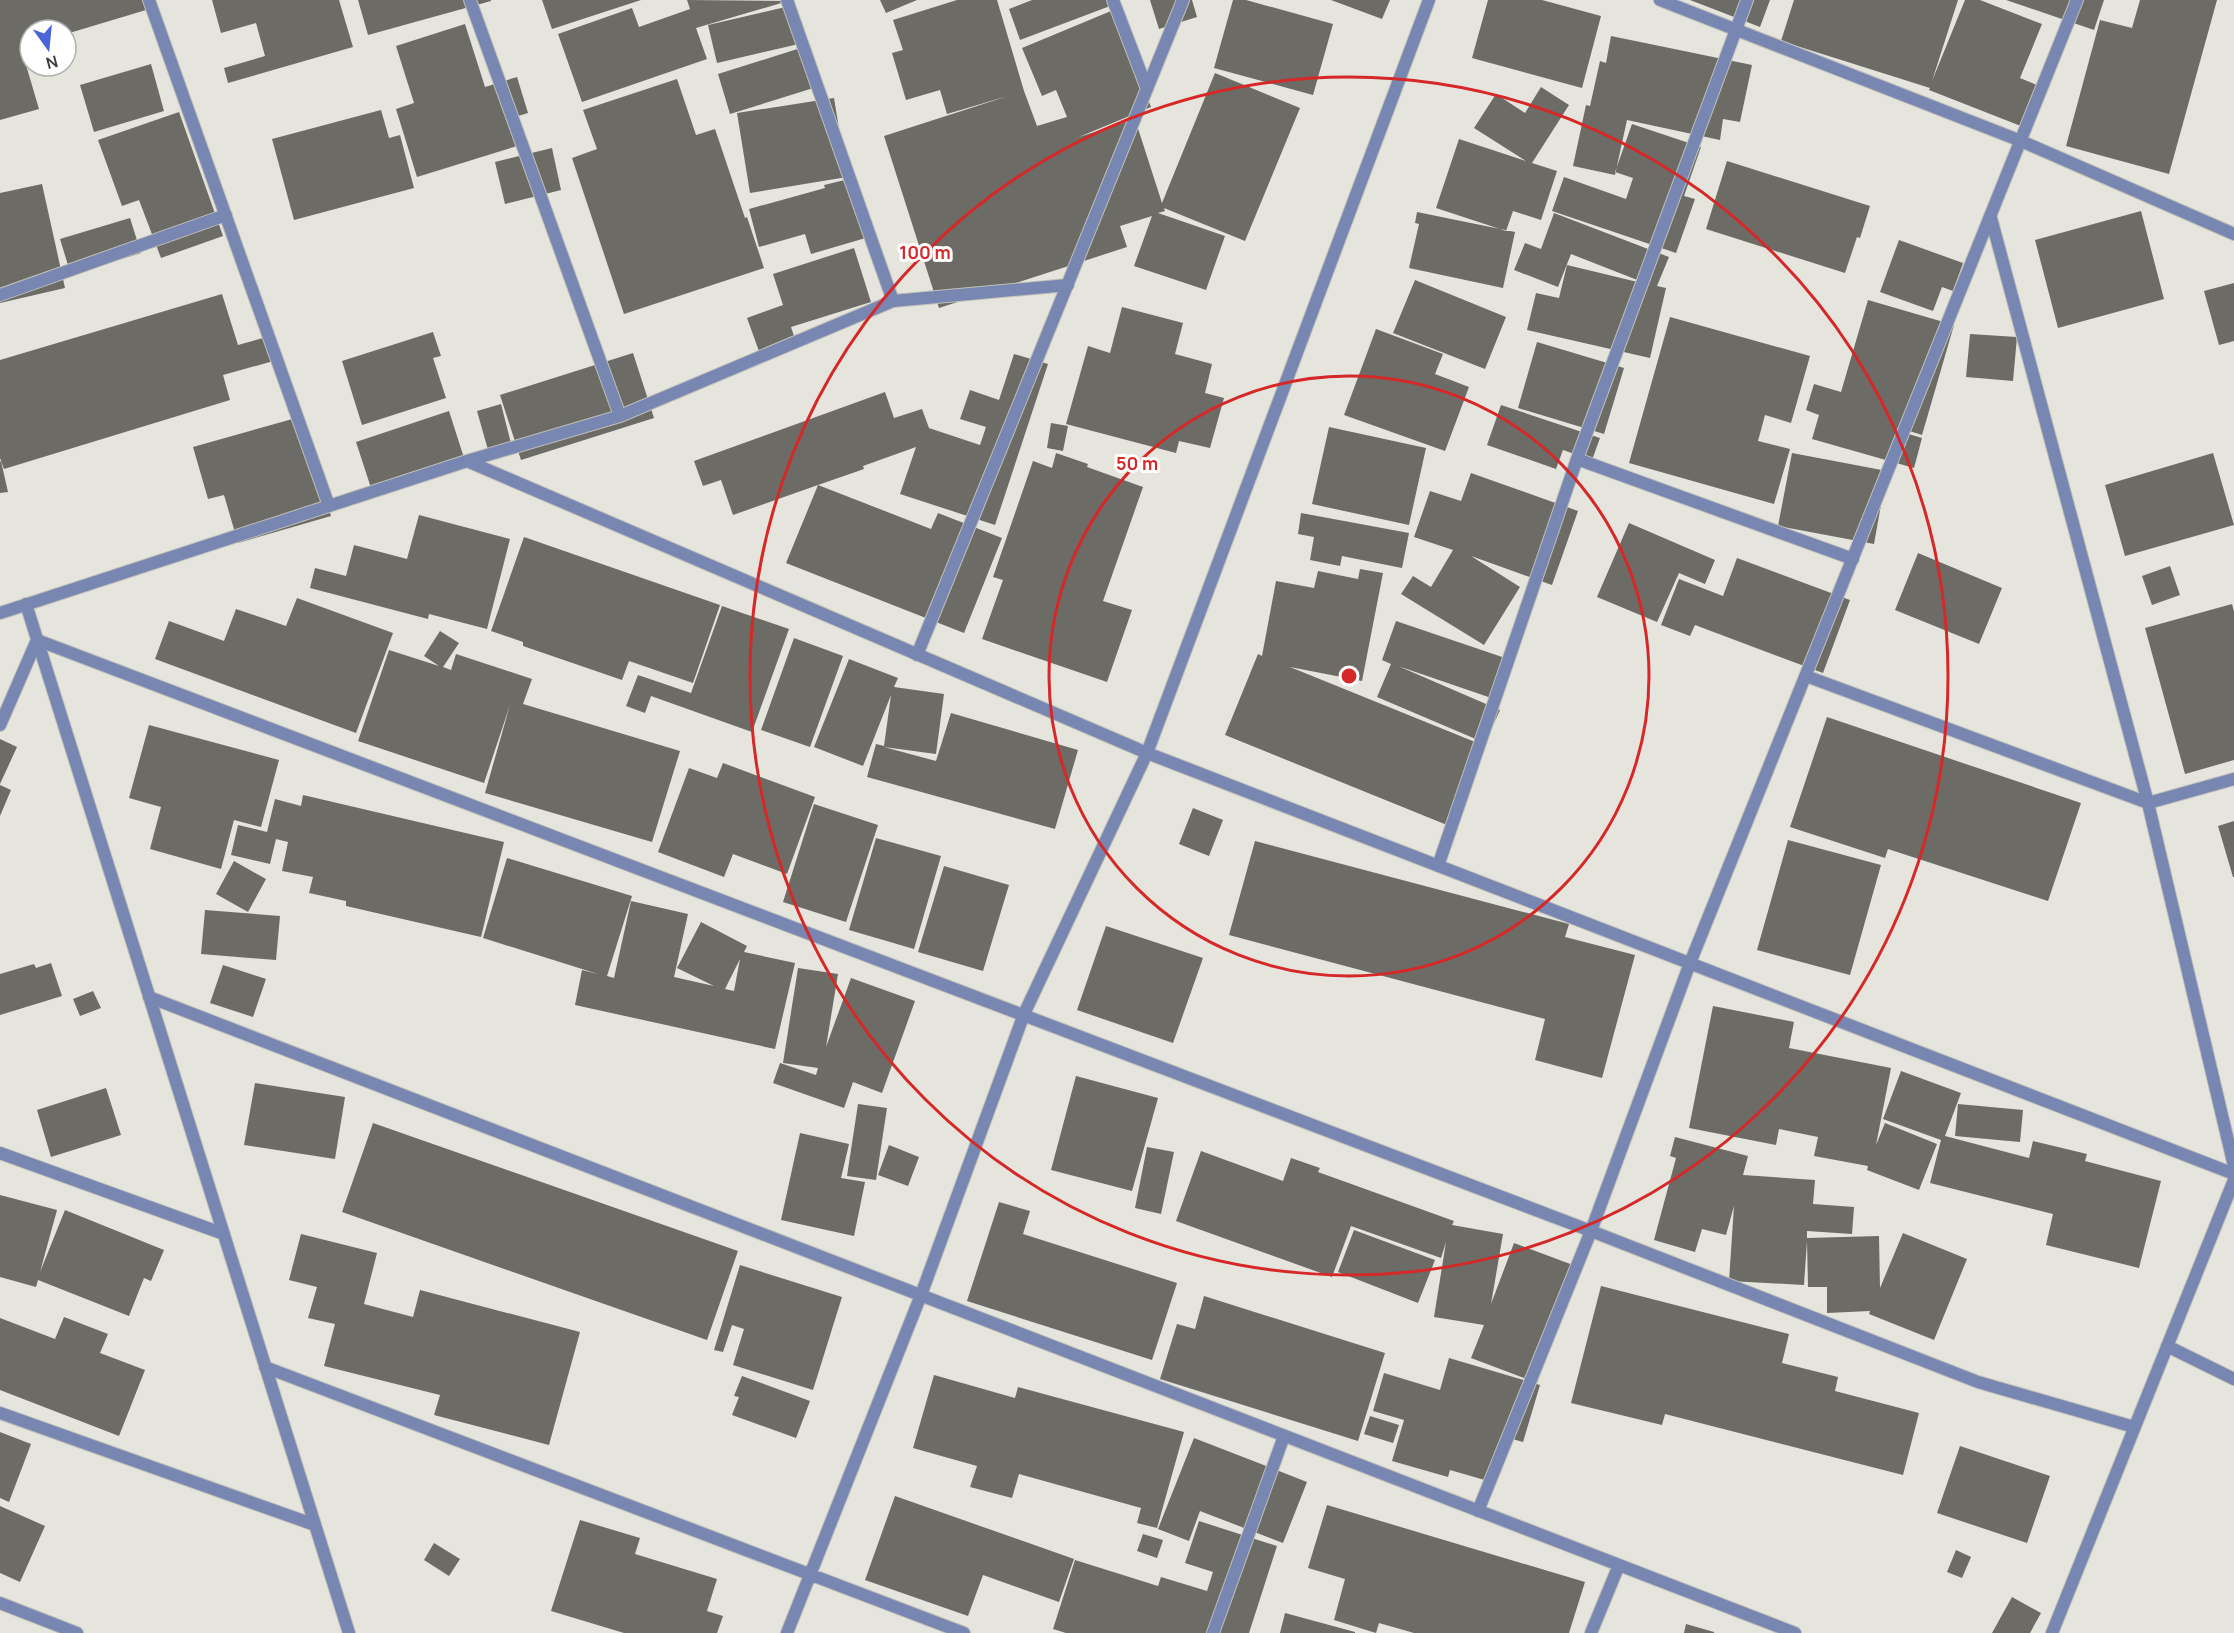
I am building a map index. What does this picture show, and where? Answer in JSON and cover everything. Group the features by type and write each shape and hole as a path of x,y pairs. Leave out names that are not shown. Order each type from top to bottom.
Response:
{"street":[{"path":"149,0 329,506"},
{"path":"470,0 620,416"},
{"path":"787,0 893,300"},
{"path":"1113,0 1146,90"},
{"path":"917,655 1183,0"},
{"path":"787,1633 921,1295 1024,1014 1148,753 1429,0"},
{"path":"1660,0 2021,141 2234,234"},
{"path":"1438,866 1577,459 1747,0"},
{"path":"1478,1511 1591,1231 1690,963 2077,0"},
{"path":"0,295 226,215"},
{"path":"1991,218 2148,804 2234,1166"},
{"path":"0,613 467,462 620,416 893,300 1068,285"},
{"path":"1577,459 1853,559"},
{"path":"467,462 1148,753 2234,1174"},
{"path":"26,604 349,1633"},
{"path":"0,725 37,640"},
{"path":"37,640 1591,1231 1978,1383 2134,1427"},
{"path":"1806,676 2148,804 2234,779"},
{"path":"149,997 1795,1633"},
{"path":"0,1153 224,1234"},
{"path":"2052,1633 2234,1180"},
{"path":"2167,1346 2234,1379"},
{"path":"265,1367 964,1633"},
{"path":"0,1413 315,1525"},
{"path":"1213,1633 1284,1436"},
{"path":"1591,1633 1619,1565"},
{"path":"0,1603 77,1633"}],"building":[{"path":"0,0 143,0 146,10 78,30 78,18 18,18 18,78 30,78 39,109 0,120"},
{"path":"212,0 339,0 353,47 228,83 224,68 265,56 256,23 221,33"},
{"path":"358,0 491,0 491,1 368,35"},
{"path":"542,0 641,0 552,29"},
{"path":"687,0 788,1 696,28 707,59 582,102 558,34 632,8 639,27 690,9"},
{"path":"880,0 917,0 886,13"},
{"path":"957,0 997,0 1024,91 1037,126 1067,117 1056,90 1042,96 1022,48 1111,11 1151,107 1079,137 1135,119 1162,203 1215,73 1300,108 1245,241 1164,208 1165,211 1158,213 1225,236 1206,290 1134,266 1152,216 1120,226 1127,247 939,308 884,136 1008,96 947,114 940,90 906,100 892,53 903,50 893,20"},
{"path":"1032,0 1117,0 1118,3 1020,40 1009,9"},
{"path":"1150,0 1192,0 1197,17 1159,29"},
{"path":"1233,0 1246,0 1333,24 1313,95 1214,68"},
{"path":"1331,0 1390,0 1382,19"},
{"path":"1488,0 1542,0 1601,16 1582,88 1472,58"},
{"path":"1690,0 1770,0 1760,27"},
{"path":"1794,0 1958,0 1932,81 1965,0 1980,0 2042,24 2020,78 2047,89 2031,130 1929,90 1930,88 1781,41"},
{"path":"2006,0 2104,0 2094,30"},
{"path":"2140,0 2217,0 2169,174 2066,146 2100,20 2132,28"},
{"path":"794,5 803,43 717,63 708,25"},
{"path":"465,24 485,87 517,77 528,113 508,119 517,146 417,177 396,109 414,103 396,46"},
{"path":"1611,36 1752,65 1740,122 1723,119 1720,140 1627,120 1615,175 1573,166 1586,105 1590,106 1600,61 1606,63"},
{"path":"810,45 823,85 730,114 718,74"},
{"path":"151,64 164,111 94,132 80,85"},
{"path":"677,79 696,135 715,129 764,268 624,314 572,158 597,149 583,110"},
{"path":"1541,87 1569,105 1532,163 1557,171 1541,220 1513,211 1506,231 1436,208 1459,139 1526,161 1474,128 1496,94 1525,113"},
{"path":"834,98 847,177 750,193 737,113"},
{"path":"381,110 389,138 400,135 414,188 294,220 272,139"},
{"path":"179,112 223,236 161,258 139,200 122,206 98,140"},
{"path":"1632,124 1701,147 1684,196 1695,199 1676,253 1552,211 1564,177 1626,199 1633,178 1615,172"},
{"path":"552,148 561,190 505,204 495,162"},
{"path":"1727,161 1870,206 1860,238 1857,237 1845,273 1706,229"},
{"path":"853,178 869,237 811,254 805,234 759,247 749,209"},
{"path":"42,184 65,288 0,303 0,193"},
{"path":"2141,211 2164,299 2058,328 2035,240"},
{"path":"1417,212 1515,232 1503,288 1409,268 1419,224 1415,223"},
{"path":"1554,213 1669,257 1657,286 1666,288 1650,358 1527,330 1536,293 1559,298 1567,265 1650,285 1571,254 1558,287 1514,270 1525,243 1541,249"},
{"path":"130,218 141,253 71,275 60,239"},
{"path":"1899,240 1963,263 1953,291 1942,287 1933,311 1880,292"},
{"path":"854,248 871,302 791,327 796,342 760,354 747,318 783,305 773,274"},
{"path":"1415,280 1506,317 1485,369 1393,333"},
{"path":"2234,283 2234,341 2219,345 2204,291"},
{"path":"222,294 238,345 270,336 277,360 223,375 230,400 4,469 0,458 0,360"},
{"path":"1868,300 1954,325 1922,435 1903,429 1902,432 1922,438 1914,468 1812,439 1819,415 1806,410 1814,384 1841,392"},
{"path":"1122,307 1183,323 1175,354 1212,364 1205,393 1224,398 1210,448 1179,441 1176,453 1066,424 1088,346 1110,353"},
{"path":"1670,317 1810,356 1791,423 1765,415 1758,441 1790,449 1774,504 1629,463"},
{"path":"1376,329 1443,354 1435,374 1469,387 1445,451 1344,415"},
{"path":"433,332 441,356 433,358 446,398 362,425 342,361"},
{"path":"1970,334 2017,337 2013,381 1966,377"},
{"path":"1537,342 1624,368 1604,434 1518,408"},
{"path":"633,353 654,418 521,460 500,395"},
{"path":"1014,354 1048,364 995,525 900,494 916,447 863,466 864,469 733,515 721,480 703,486 694,461 885,392 894,418 922,409 929,428 980,445 986,427 960,419 970,390 999,400"},
{"path":"501,404 513,451 490,457 477,411"},
{"path":"1501,405 1600,438 1592,460 1563,450 1556,469 1487,445"},
{"path":"449,411 465,461 372,491 356,442"},
{"path":"303,416 331,516 238,543 224,495 208,499 193,447"},
{"path":"1051,423 1068,426 1063,451 1047,448"},
{"path":"1329,427 1426,448 1409,525 1312,504"},
{"path":"1056,453 1143,487 1103,601 1132,610 1107,682 982,639 1003,580 993,577 1033,461 1052,468"},
{"path":"1792,453 1887,471 1874,544 1778,526"},
{"path":"2213,453 2234,525 2125,556 2105,485"},
{"path":"0,462 8,492 0,493"},
{"path":"1471,473 1578,511 1552,585 1471,556 1520,587 1484,645 1401,594 1413,576 1431,587 1453,550 1414,537 1430,491 1461,501"},
{"path":"818,485 931,529 938,513 1002,538 964,633 786,563"},
{"path":"1301,513 1409,533 1402,568 1342,556 1340,566 1310,560 1314,537 1298,534"},
{"path":"419,515 510,539 487,629 429,614 428,619 310,588 315,568 346,576 354,545 407,559"},
{"path":"1629,523 1715,560 1705,584 1679,573 1657,622 1597,597"},
{"path":"524,537 720,605 693,683 629,661 622,680 523,646 523,642 491,631"},
{"path":"1918,553 2002,588 1979,644 1895,610"},
{"path":"1737,558 1850,600 1823,673 1695,625 1690,636 1661,625 1679,579 1723,596"},
{"path":"2170,566 2180,595 2152,605 2142,576"},
{"path":"1360,569 1383,573 1362,681 1290,667 1480,744 1447,825 1225,735 1258,654 1262,656 1276,581 1314,588 1318,571 1358,579"},
{"path":"297,598 393,633 356,733 155,659 169,621 224,641 236,609 286,626"},
{"path":"2232,604 2234,612 2234,760 2185,774 2145,628"},
{"path":"722,606 789,629 752,732 651,696 645,713 626,706 638,675 691,693"},
{"path":"1396,621 1514,661 1500,701 1398,666 1500,710 1485,743 1377,697 1391,664 1382,660"},
{"path":"440,631 459,643 443,667 451,670 456,654 532,679 523,704 680,751 652,842 485,793 510,705 484,783 358,741 389,650 439,666 424,656"},
{"path":"794,638 843,656 810,747 761,730"},
{"path":"849,659 898,678 894,687 944,694 936,754 884,747 936,761 951,713 1078,750 1055,829 867,777 876,744 884,746 891,695 863,766 814,747"},
{"path":"1827,717 2081,803 2048,901 1888,849 1885,858 1790,827"},
{"path":"149,725 279,760 261,827 234,820 221,869 150,849 161,807 129,798"},
{"path":"0,739 17,747 0,784"},
{"path":"723,763 815,797 787,874 733,854 724,877 658,852 689,768 717,778"},
{"path":"0,785 11,790 0,816"},
{"path":"303,795 504,842 481,937 346,906 346,901 309,893 313,877 282,871 288,842 276,839 270,864 231,855 238,825 267,832 275,799 301,806"},
{"path":"814,804 878,825 846,922 783,902"},
{"path":"1193,808 1223,820 1209,856 1179,844"},
{"path":"2234,821 2234,877 2233,877 2218,826"},
{"path":"876,838 941,856 914,949 849,930"},
{"path":"1788,840 1881,865 1850,975 1757,950"},
{"path":"1255,841 1569,924 1565,937 1635,955 1602,1078 1535,1060 1545,1019 1229,935"},
{"path":"507,858 632,896 607,976 614,978 631,901 688,914 674,977 714,986 677,968 701,922 747,946 744,952 795,963 775,1049 575,1005 582,970 598,974 483,938","holes":["740,959 734,991 725,989"]},
{"path":"234,861 266,879 248,912 216,894"},
{"path":"944,866 1009,885 983,971 918,952"},
{"path":"205,910 280,916 276,960 201,954"},
{"path":"1106,926 1203,958 1173,1043 1077,1010"},
{"path":"51,963 62,996 0,1015 0,974 34,964 36,968"},
{"path":"223,965 266,979 253,1017 210,1003"},
{"path":"798,968 838,974 826,1047 851,978 915,1001 882,1093 853,1082 844,1108 773,1083 780,1063 816,1075 818,1068 783,1063"},
{"path":"93,991 101,1008 80,1016 73,999"},
{"path":"1713,1006 1794,1022 1789,1048 1891,1068 1876,1145 1885,1123 1937,1144 1919,1190 1867,1170 1868,1166 1814,1156 1818,1137 1779,1129 1776,1145 1689,1128"},
{"path":"1901,1071 1961,1093 1945,1136 2029,1158 2033,1141 2087,1154 2085,1161 2161,1181 2139,1268 2046,1245 2053,1214 1930,1183 1941,1140 1883,1119"},
{"path":"1076,1076 1158,1098 1132,1191 1051,1170"},
{"path":"255,1083 345,1097 335,1159 244,1145"},
{"path":"106,1088 121,1135 51,1157 37,1110"},
{"path":"858,1104 887,1108 876,1180 847,1176"},
{"path":"1958,1104 2023,1110 2020,1142 1955,1136"},
{"path":"373,1123 738,1251 707,1340 342,1212"},
{"path":"800,1133 849,1144 841,1178 865,1182 854,1236 781,1220"},
{"path":"1675,1137 1748,1156 1743,1175 1815,1180 1813,1204 1854,1207 1852,1234 1807,1231 1807,1238 1879,1236 1880,1288 1903,1233 1967,1259 1934,1340 1869,1314 1870,1311 1827,1313 1827,1287 1808,1287 1807,1241 1804,1285 1729,1281 1734,1206 1726,1235 1702,1229 1695,1252 1654,1240 1676,1158 1670,1156"},
{"path":"889,1145 919,1157 908,1186 878,1175"},
{"path":"1147,1147 1174,1152 1161,1214 1135,1208"},
{"path":"1201,1151 1283,1181 1291,1158 1320,1168 1318,1172 1454,1221 1452,1225 1503,1234 1491,1304 1514,1243 1581,1268 1537,1383 1471,1358 1484,1325 1434,1317 1446,1242 1441,1258 1351,1226 1332,1277 1176,1221"},
{"path":"0,1195 57,1210 40,1272 65,1210 164,1250 151,1281 144,1278 129,1316 38,1280 36,1287 0,1277"},
{"path":"999,1202 1030,1211 1023,1234 1177,1283 1152,1360 967,1301"},
{"path":"1354,1230 1435,1260 1418,1303 1338,1272"},
{"path":"301,1234 377,1253 364,1304 413,1317 420,1290 580,1332 549,1445 434,1415 440,1395 324,1366 335,1324 308,1318 317,1287 289,1280"},
{"path":"740,1265 842,1297 813,1390 733,1365 744,1329 732,1325 723,1352 714,1350"},
{"path":"1601,1286 1789,1334 1782,1363 1838,1377 1835,1391 1919,1413 1903,1475 1665,1414 1662,1425 1571,1403"},
{"path":"1204,1296 1385,1353 1358,1441 1160,1379 1177,1324 1195,1329"},
{"path":"64,1317 108,1334 100,1353 145,1370 119,1436 0,1390 0,1318 55,1339"},
{"path":"1449,1358 1540,1385 1523,1442 1502,1436 1488,1481 1450,1470 1448,1477 1392,1461 1404,1420 1373,1411 1384,1373 1440,1390"},
{"path":"934,1375 1015,1398 1018,1387 1184,1432 1157,1528 1137,1523 1141,1508 1019,1474 1012,1498 970,1487 977,1466 913,1448"},
{"path":"742,1376 810,1401 796,1438 732,1415 739,1397 734,1396"},
{"path":"1370,1416 1399,1425 1393,1443 1364,1434"},
{"path":"0,1432 31,1444 9,1502 0,1498"},
{"path":"1194,1438 1307,1482 1283,1543 1200,1511 1189,1541 1158,1529"},
{"path":"1960,1446 2050,1476 2027,1543 1937,1513"},
{"path":"895,1496 1074,1559 1059,1602 983,1575 968,1616 865,1580"},
{"path":"1327,1505 1585,1582 1569,1633 1414,1633 1379,1623 1376,1633 1334,1620 1345,1579 1308,1568"},
{"path":"0,1506 45,1526 20,1582 0,1573"},
{"path":"580,1520 640,1538 635,1554 717,1579 707,1611 723,1616 717,1633 624,1633 551,1611"},
{"path":"1199,1521 1277,1546 1249,1633 1066,1633 1053,1629 1075,1560 1158,1586 1161,1577 1207,1591 1213,1572 1185,1563"},
{"path":"1143,1534 1163,1540 1157,1558 1137,1551"},
{"path":"434,1543 460,1559 449,1576 424,1560"},
{"path":"1956,1550 1971,1557 1962,1578 1947,1572"},
{"path":"2012,1597 2041,1613 2030,1633 1992,1633"},
{"path":"1285,1613 1355,1632 1355,1633 1280,1633"},
{"path":"1686,1624 1714,1632 1714,1633 1684,1633"}]}
